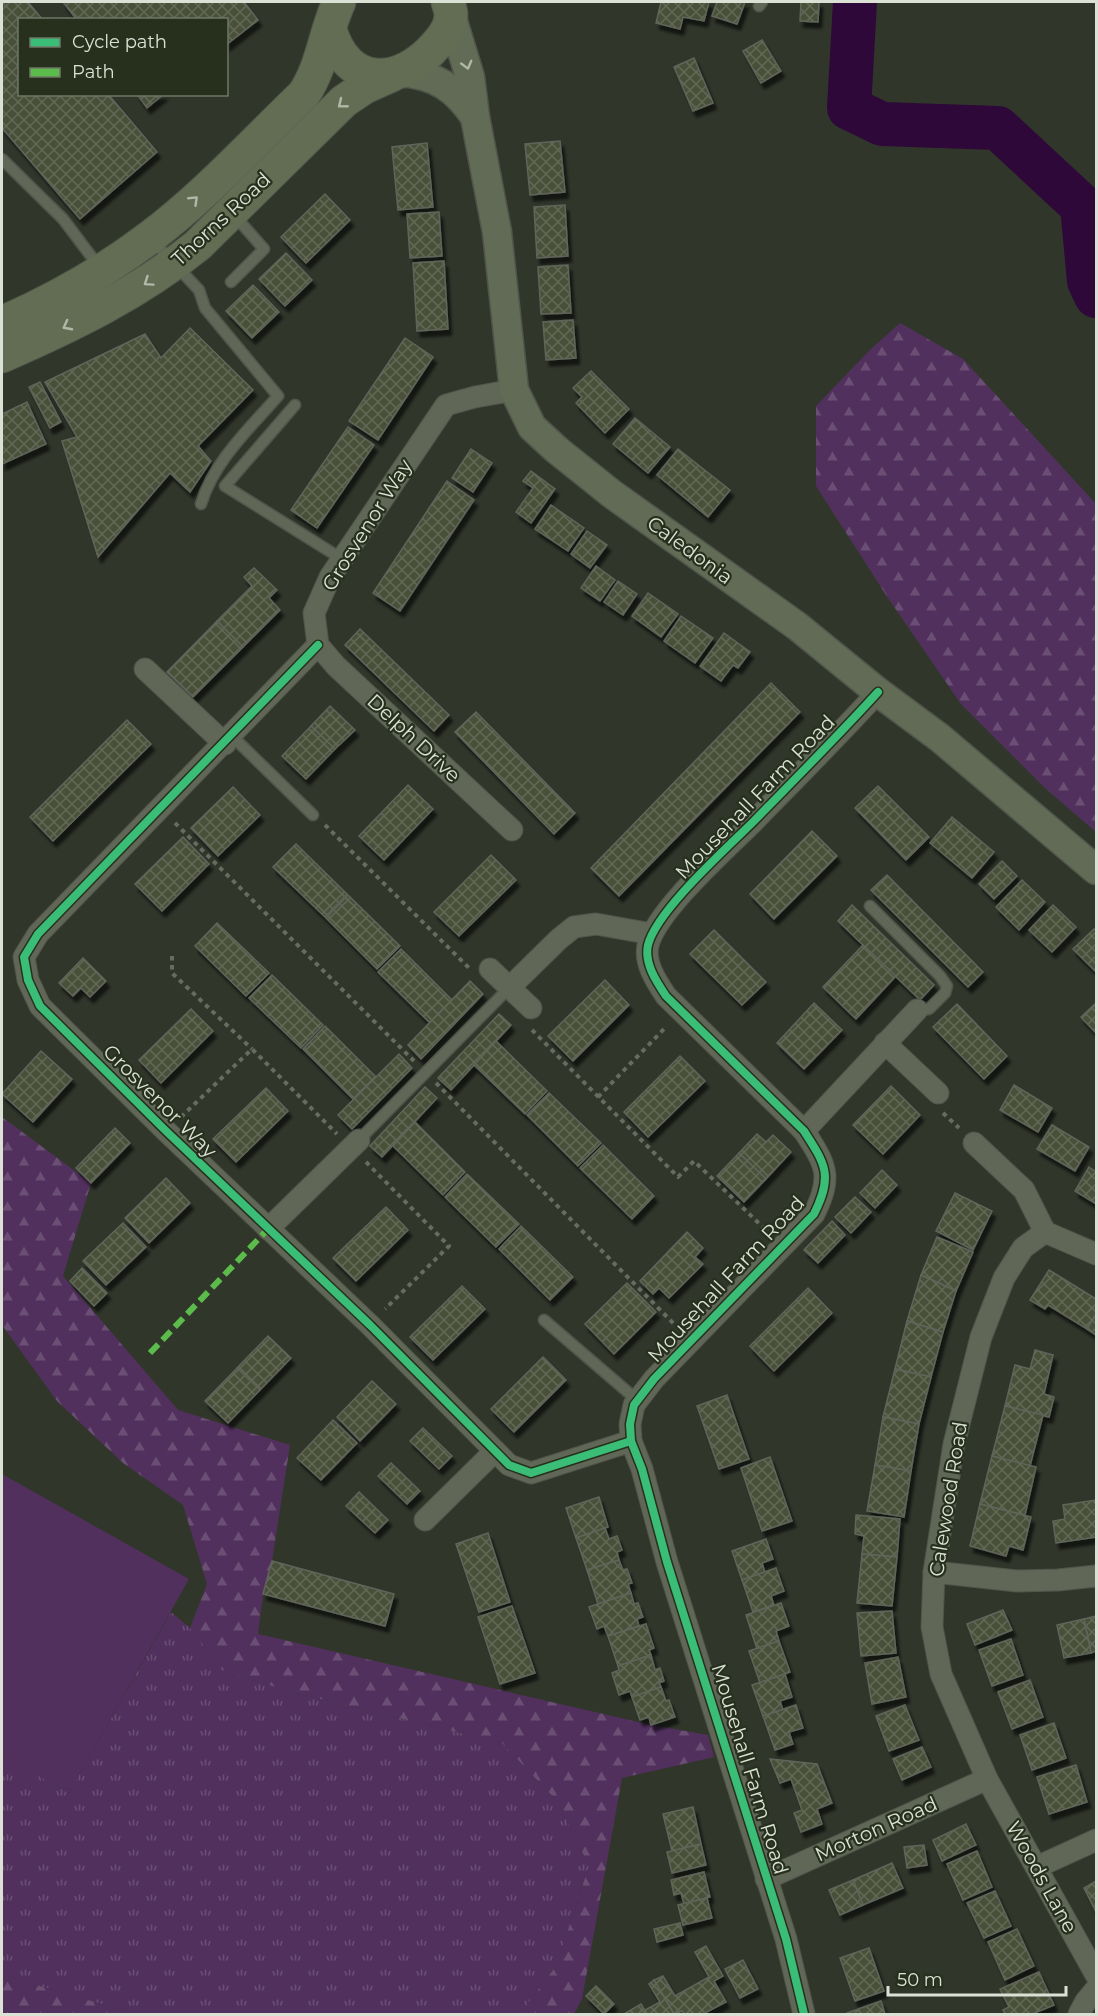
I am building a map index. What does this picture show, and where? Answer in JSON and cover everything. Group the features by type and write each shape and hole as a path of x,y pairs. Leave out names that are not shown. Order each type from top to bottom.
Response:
{"highway":[{"name":"Thorns Road","path":"2,356 52,334 119,299 175,264 198,245 344,101 365,87 396,74 431,51 443,38 449,25 451,8"},
{"name":"Thorns Road","path":"2,323 43,305 102,271 150,238 187,207 304,94 316,72 334,16"},
{"path":"334,16 335,46 344,59 357,70 375,76 396,74"}],"street":[{"name":"Caledonia","path":"451,8 470,76 475,117 497,232 514,390 532,427 612,494 797,626 878,692 940,738 1096,870"},
{"name":"Caledonia","path":"396,74 418,74 447,86 466,104 475,117"},
{"name":"Grosvenor Way","path":"514,390 475,396 446,405 330,577 314,613 318,645 38,934 24,957 28,980 40,1006 268,1229 370,1325 509,1465 531,1473 631,1441"},
{"name":"Delph Drive","path":"318,645 336,666 512,830"},
{"path":"145,669 228,740"},
{"name":"Mousehall Farm Road","path":"804,2014 786,1939 667,1562 642,1469 631,1441 630,1424 634,1405 654,1379 814,1214 826,1187 825,1172 820,1155 804,1131 666,996 649,965 647,948 652,934 672,905 838,736 878,692"},
{"path":"505,993 574,927 596,924 652,934"},
{"path":"490,969 505,993 531,1008"},
{"path":"804,1131 917,1010"},
{"path":"885,1043 938,1093"},
{"path":"268,1229 359,1140"},
{"path":"974,1143 1024,1190 1045,1232 1096,1254"},
{"name":"Calewood Road","path":"987,1779 941,1674 932,1627 934,1572 954,1444 981,1337 1004,1278 1023,1248 1045,1232"},
{"path":"425,1520 495,1451"},
{"path":"934,1572 1017,1581 1096,1576"},
{"name":"Morton Road","path":"766,1879 987,1779"},
{"name":"Woods Lane","path":"987,1779 1096,1975"},
{"path":"1037,1868 1096,1840"},
{"path":"1079,2014 1096,1989"}],"lane":[{"path":"2,159 63,219 102,271"},
{"path":"231,282 264,249 232,212"},
{"path":"150,238 199,290 205,308 278,396 222,462 207,486 201,504"},
{"path":"295,405 225,486 342,559"},
{"path":"228,740 317,818"},
{"path":"870,906 940,976 947,986 945,993 929,1009 917,1010"},
{"path":"359,1140 505,993"},
{"path":"544,1320 637,1400"}],"path":[{"path":"317,818 505,993 598,1097 678,1177 694,1161 783,1245"},
{"path":"172,956 172,973 252,1050"},
{"path":"598,1097 681,1011"},
{"path":"938,1093 931,1101 974,1143"}],"green space":[{"path":"900,323 963,359 1096,504 1096,832 1046,789 961,704 888,598 816,486 816,406 871,349"},
{"path":"2,1117 91,1183 63,1276 178,1410 290,1445 258,1634 651,1725 708,1735 714,1757 622,1778 582,1999 574,2014 520,2014 556,1966 589,1866 557,1801 502,1743 288,1691 222,1670 190,1628 207,1584 183,1505 123,1463 57,1401 2,1325"},
{"path":"2,1474 189,1579 69,1793 2,1755"},
{"path":"171,1612 190,1628 223,1670 288,1691 502,1743 557,1801 589,1866 556,1966 520,2014 136,2014 9,1977 2,1972 2,1755 69,1793"},
{"path":"2,1972 9,1977 136,2014 2,2014"}],"building":[{"path":"2,2 28,2 41,18 18,18 18,96 110,96 157,152 80,219 2,128"},
{"path":"63,2 244,2 258,20 228,43 228,18 75,18"},
{"path":"661,2 709,2 704,21 683,17 680,29 656,23"},
{"path":"717,2 745,2 737,24 712,16"},
{"path":"801,2 819,2 818,22 800,21"},
{"path":"762,40 781,71 761,83 743,51"},
{"path":"694,58 713,103 693,111 674,67"},
{"path":"138,96 162,96 147,108"},
{"path":"560,141 565,192 530,195 525,144"},
{"path":"427,143 433,207 398,210 392,147"},
{"path":"325,194 350,220 306,263 281,237"},
{"path":"565,205 568,256 537,258 534,207"},
{"path":"439,212 442,256 410,258 407,214"},
{"path":"286,253 312,280 285,306 259,279"},
{"path":"444,261 448,329 417,331 413,263"},
{"path":"568,265 571,313 541,314 538,267"},
{"path":"253,285 279,312 252,338 226,311"},
{"path":"573,320 576,358 546,360 543,322"},
{"path":"190,328 253,390 198,446 211,461 190,492 170,473 98,557 62,441 77,437 45,382 145,334 161,358"},
{"path":"405,338 433,357 378,440 349,421"},
{"path":"591,371 629,409 605,433 576,403 582,397 573,388"},
{"path":"40,382 61,422 50,428 29,387"},
{"path":"27,402 46,444 2,464 2,414"},
{"path":"635,418 670,447 648,473 613,444"},
{"path":"348,427 374,445 317,528 291,510"},
{"path":"471,449 492,463 473,492 452,478"},
{"path":"678,449 730,490 708,517 657,475"},
{"path":"531,471 555,489 531,523 516,512 533,488 523,481"},
{"path":"447,481 474,500 400,611 373,593"},
{"path":"551,505 584,528 568,551 535,529"},
{"path":"587,531 607,545 590,568 571,554"},
{"path":"596,566 615,580 600,601 581,588"},
{"path":"254,568 277,590 269,598 280,610 243,647 217,621 252,586 244,577"},
{"path":"618,581 637,594 623,615 604,602"},
{"path":"648,593 678,614 661,637 632,616"},
{"path":"681,616 713,638 695,663 664,641"},
{"path":"217,621 243,647 193,697 167,672"},
{"path":"360,629 449,715 434,731 345,645"},
{"path":"724,633 750,652 738,668 733,665 721,681 700,666"},
{"path":"771,683 800,712 619,896 591,868"},
{"path":"330,706 355,730 335,749 311,726"},
{"path":"476,712 575,813 554,834 455,732"},
{"path":"127,720 151,744 53,841 30,817"},
{"path":"311,726 335,749 306,779 282,756"},
{"path":"408,785 433,809 384,860 359,836"},
{"path":"878,786 929,837 906,860 855,808"},
{"path":"233,787 260,815 218,856 191,828"},
{"path":"952,817 994,852 972,878 930,843"},
{"path":"812,831 837,856 774,919 750,894"},
{"path":"183,837 209,864 162,911 135,884"},
{"path":"296,844 347,894 325,917 273,867"},
{"path":"491,855 516,880 459,936 434,912"},
{"path":"1002,861 1017,876 994,899 979,884"},
{"path":"887,875 983,972 968,987 871,890"},
{"path":"1022,880 1045,902 1019,930 996,907"},
{"path":"348,895 400,946 377,969 326,918"},
{"path":"852,905 934,985 920,1000 838,921"},
{"path":"1053,905 1076,927 1052,952 1029,930"},
{"path":"217,923 269,973 246,996 195,946"},
{"path":"1094,929 1096,931 1096,972 1073,949"},
{"path":"714,930 766,982 742,1005 690,954"},
{"path":"863,945 896,976 856,1019 823,987"},
{"path":"401,949 452,1000 430,1023 378,972"},
{"path":"83,958 106,981 90,997 81,988 73,996 59,983"},
{"path":"272,975 323,1025 301,1048 249,998"},
{"path":"605,980 629,1005 573,1061 548,1036"},
{"path":"470,981 483,994 421,1059 408,1045"},
{"path":"814,1003 842,1030 804,1069 777,1043"},
{"path":"1096,1003 1096,1033 1081,1017"},
{"path":"957,1004 1007,1056 984,1079 933,1027"},
{"path":"191,1009 213,1031 161,1083 139,1060"},
{"path":"499,1014 511,1025 451,1090 438,1078"},
{"path":"325,1026 376,1077 353,1099 303,1049"},
{"path":"496,1041 547,1091 525,1114 474,1065"},
{"path":"41,1051 72,1079 33,1122 2,1094"},
{"path":"399,1054 412,1068 352,1129 338,1115"},
{"path":"680,1056 705,1081 648,1137 624,1112"},
{"path":"1014,1085 1052,1108 1038,1132 1000,1110"},
{"path":"891,1086 920,1115 883,1154 853,1125"},
{"path":"425,1087 437,1098 382,1157 370,1146"},
{"path":"266,1088 288,1111 236,1162 213,1139"},
{"path":"549,1093 601,1143 578,1166 527,1115"},
{"path":"415,1122 465,1172 443,1195 393,1146"},
{"path":"1052,1125 1089,1147 1075,1171 1037,1149"},
{"path":"115,1128 130,1143 91,1183 76,1168"},
{"path":"757,1134 766,1142 773,1135 791,1152 766,1179 739,1153"},
{"path":"603,1145 654,1196 632,1219 580,1168"},
{"path":"739,1153 766,1179 744,1202 717,1176"},
{"path":"1089,1167 1096,1172 1096,1204 1075,1191"},
{"path":"882,1170 897,1185 875,1208 860,1193"},
{"path":"467,1174 519,1224 496,1247 445,1197"},
{"path":"166,1178 190,1203 149,1243 125,1218"},
{"path":"955,1193 992,1211 973,1250 936,1231"},
{"path":"855,1197 871,1212 851,1233 835,1217"},
{"path":"386,1207 408,1230 356,1281 333,1258"},
{"path":"832,1221 845,1235 818,1263 804,1250"},
{"path":"123,1223 146,1247 106,1285 83,1261"},
{"path":"521,1226 573,1277 550,1300 499,1249"},
{"path":"687,1232 703,1248 695,1257 703,1264 669,1298 659,1288 653,1294 640,1281"},
{"path":"937,1237 973,1252 956,1291 921,1275"},
{"path":"82,1268 107,1293 94,1306 70,1281"},
{"path":"1049,1270 1096,1299 1096,1314 1087,1329 1048,1305 1045,1309 1030,1300"},
{"path":"921,1275 956,1291 943,1332 907,1321"},
{"path":"627,1283 656,1312 614,1354 585,1324"},
{"path":"462,1286 485,1309 433,1360 410,1337"},
{"path":"808,1288 832,1313 774,1371 750,1346"},
{"path":"1096,1314 1096,1335 1087,1329"},
{"path":"907,1321 943,1332 931,1377 895,1369"},
{"path":"268,1336 291,1358 260,1390 237,1368"},
{"path":"1035,1350 1053,1355 1044,1394 1054,1397 1049,1417 1005,1406 1015,1365 1030,1369"},
{"path":"543,1357 566,1380 514,1432 491,1409"},
{"path":"237,1368 260,1390 228,1423 205,1401"},
{"path":"895,1369 931,1377 919,1424 883,1417"},
{"path":"372,1381 396,1404 360,1441 337,1417"},
{"path":"727,1395 749,1459 719,1469 697,1406"},
{"path":"1005,1406 1043,1415 1030,1466 992,1456"},
{"path":"883,1417 919,1424 911,1471 875,1465"},
{"path":"333,1420 357,1443 321,1480 297,1458"},
{"path":"423,1428 452,1456 439,1469 410,1441"},
{"path":"992,1456 1036,1467 1025,1515 980,1504"},
{"path":"770,1457 792,1521 762,1531 741,1468"},
{"path":"391,1463 420,1491 407,1504 378,1476"},
{"path":"875,1465 911,1471 904,1517 867,1511"},
{"path":"359,1492 388,1520 375,1533 346,1506"},
{"path":"599,1497 608,1527 576,1538 566,1508"},
{"path":"1096,1500 1096,1537 1056,1543 1053,1521 1065,1519 1063,1505"},
{"path":"980,1504 1031,1517 1023,1550 1009,1546 1006,1556 970,1546"},
{"path":"856,1515 900,1519 897,1557 862,1554 864,1536 855,1534"},
{"path":"605,1528 609,1539 617,1536 622,1550 617,1552 619,1560 587,1570 576,1538"},
{"path":"488,1533 510,1602 479,1612 456,1544"},
{"path":"766,1539 773,1559 762,1563 765,1572 742,1580 732,1551"},
{"path":"862,1554 897,1557 892,1606 857,1603"},
{"path":"619,1560 623,1570 627,1569 632,1583 628,1584 631,1593 598,1604 587,1570"},
{"path":"272,1561 394,1594 385,1626 263,1594"},
{"path":"776,1568 784,1591 771,1596 774,1605 753,1612 742,1580"},
{"path":"631,1593 634,1604 638,1603 643,1617 637,1619 639,1626 608,1636 604,1626 597,1629 589,1607"},
{"path":"781,1603 789,1626 776,1631 779,1641 757,1649 746,1615"},
{"path":"512,1606 535,1673 500,1684 478,1617"},
{"path":"1003,1610 1012,1630 975,1645 967,1624"},
{"path":"892,1611 896,1653 861,1656 857,1613"},
{"path":"1096,1616 1096,1651 1091,1653 1084,1619"},
{"path":"1084,1619 1091,1653 1064,1658 1057,1625"},
{"path":"646,1624 654,1648 649,1650 651,1655 618,1666 608,1636"},
{"path":"1011,1639 1023,1675 992,1686 979,1650"},
{"path":"779,1641 790,1672 760,1683 749,1651"},
{"path":"651,1655 655,1670 660,1668 664,1681 659,1683 661,1687 632,1697 630,1691 619,1695 612,1673 619,1670 618,1666"},
{"path":"898,1657 906,1697 872,1704 865,1663"},
{"path":"785,1674 792,1697 780,1701 783,1710 763,1716 752,1685"},
{"path":"1030,1680 1043,1717 1012,1729 998,1692"},
{"path":"661,1687 675,1717 651,1725 649,1717 640,1720 632,1697"},
{"path":"796,1705 803,1728 789,1732 793,1744 775,1750 763,1716"},
{"path":"905,1705 919,1740 889,1751 876,1716"},
{"path":"1054,1723 1066,1758 1032,1770 1020,1735"},
{"path":"922,1747 931,1767 902,1780 893,1759"},
{"path":"770,1759 817,1764 832,1803 817,1809 822,1824 801,1832 794,1813 802,1810 791,1779 780,1783"},
{"path":"1076,1765 1087,1802 1049,1814 1037,1777"},
{"path":"693,1807 701,1844 672,1851 663,1814"},
{"path":"966,1824 976,1845 942,1861 933,1840"},
{"path":"701,1844 706,1865 672,1873 667,1852"},
{"path":"924,1845 927,1865 907,1868 904,1847"},
{"path":"977,1851 992,1887 963,1900 947,1864"},
{"path":"892,1863 903,1888 863,1905 853,1880"},
{"path":"704,1872 710,1897 684,1904 681,1893 674,1895 671,1880"},
{"path":"853,1880 863,1905 840,1915 829,1890"},
{"path":"1096,1881 1096,1912 1084,1888"},
{"path":"995,1891 1011,1926 984,1938 967,1903"},
{"path":"707,1898 712,1918 683,1925 678,1905"},
{"path":"680,1923 683,1935 657,1942 654,1929"},
{"path":"1017,1929 1034,1966 1005,1980 988,1942"},
{"path":"706,1946 723,1976 714,1981 726,2002 703,2014 684,2014 682,2011 674,2014 654,1980 663,1976 675,1996 709,1977 695,1952"},
{"path":"869,1948 884,1991 855,2001 840,1958"},
{"path":"743,1960 758,1989 740,1998 725,1969"},
{"path":"1039,1972 1054,2005 1032,2014 1005,2014 1003,2010 1009,2007 1000,1989"},
{"path":"654,1980 674,2014 647,2014 645,2010 660,2002 649,1984"},
{"path":"596,1986 614,2004 604,2014 586,1996"},
{"path":"881,2001 885,2014 847,2013"},
{"path":"641,2004 647,2014 624,2014"}],"waterway":[{"path":"855,2 849,108 882,124 998,128 1082,206 1089,281 1096,296"}],"marked path":[{"path":"150,1353 268,1229"}],"cycle path":[{"path":"318,645 38,934 24,957 28,980 40,1006 166,1131 370,1325 509,1465 531,1473 631,1441"},
{"path":"804,2014 786,1939 667,1562 642,1469 631,1441 630,1424 634,1405 654,1379 814,1214 824,1190 824,1171 818,1153 804,1131 666,996 652,972 647,952 654,931 678,898 878,692"}]}
